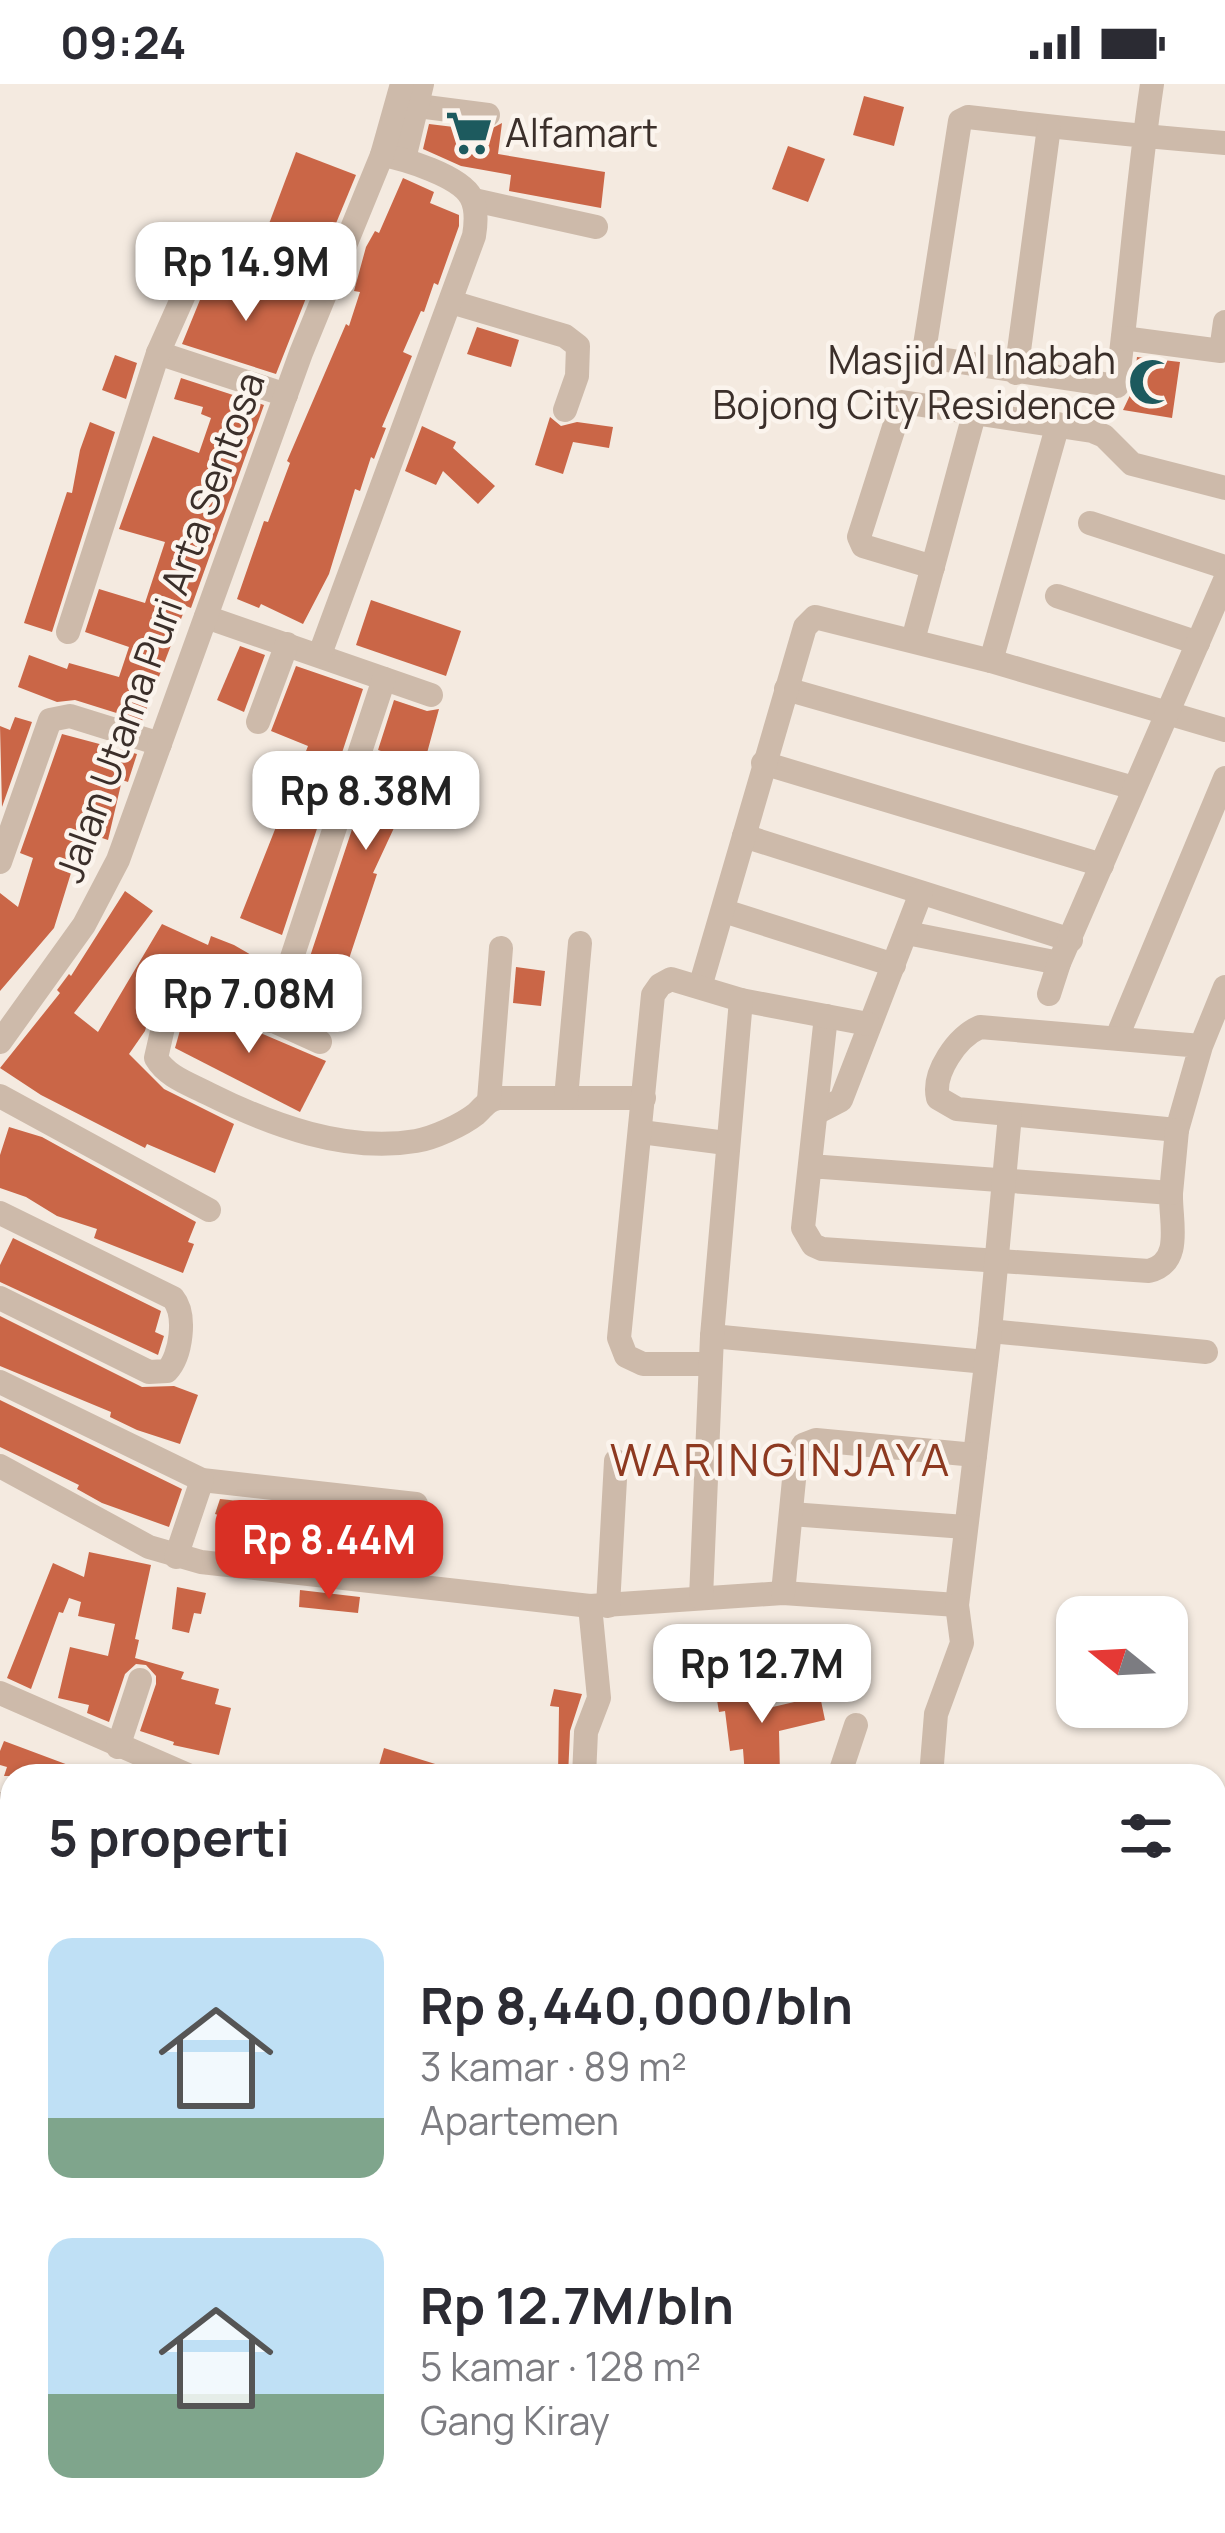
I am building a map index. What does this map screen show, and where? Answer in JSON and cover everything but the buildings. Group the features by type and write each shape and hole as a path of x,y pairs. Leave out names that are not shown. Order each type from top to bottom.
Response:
{"street":[{"name":"Jalan Utama Puri Arta Sentosa","path":"393,157 402,84"},
{"path":"1151,89 1145,135 1117,386 927,357 925,345 960,121 968,117 1049,127 1145,135 1225,143"},
{"name":"Jalan Utama Puri Arta Sentosa","path":"0,1042 97,905 118,860 328,281 393,157 420,92"},
{"path":"420,92 488,115"},
{"path":"1016,373 1049,127"},
{"path":"393,157 458,183 473,200 596,227"},
{"path":"320,654 452,302 474,236 473,200"},
{"path":"68,632 158,353 181,296 199,269 217,262 262,265 328,281"},
{"path":"452,302 566,336 578,346 577,376 565,410"},
{"path":"1123,338 1223,352 1225,322"},
{"path":"158,353 286,395"},
{"path":"933,567 863,546 859,538 898,407 908,400 1104,436 1124,457 1145,469 1225,488"},
{"path":"914,640 975,411"},
{"path":"991,661 1058,424"},
{"path":"1090,524 1225,567"},
{"path":"1049,994 1225,580"},
{"path":"1057,596 1198,643"},
{"path":"206,617 431,695"},
{"path":"700,987 786,688 805,627 815,617 991,661 1225,730"},
{"path":"258,722 287,644"},
{"path":"271,1021 384,679"},
{"path":"786,688 1134,788"},
{"path":"0,862 50,720 70,716 160,744"},
{"path":"764,764 1102,865"},
{"path":"1118,1036 1225,778"},
{"path":"743,836 921,892 1065,951"},
{"path":"816,1113 841,1100 921,892"},
{"path":"724,911 894,965"},
{"path":"907,933 1065,951"},
{"path":"566,1098 580,943"},
{"path":"320,1042 201,988 182,984 170,998 156,1058 173,1076 249,1114 304,1132 342,1139 419,1141 473,1117 489,1100 501,948"},
{"path":"710,1364 643,1364 621,1348 619,1338 653,994 671,980 741,1000 868,1024"},
{"path":"826,1016 803,1228 813,1245 997,1263 1156,1269 1172,1251 1177,1130 1201,1046 1225,987"},
{"path":"701,1598 710,1364 741,1000"},
{"path":"1177,1130 957,1108 938,1098 938,1076 969,1031 980,1027 1201,1046"},
{"path":"0,1096 208,1210"},
{"path":"489,1100 644,1098"},
{"path":"932,1764 936,1714 962,1643 957,1605 991,1331 1010,1115"},
{"path":"641,1132 726,1143"},
{"path":"810,1166 1171,1193"},
{"path":"0,1213 178,1302 182,1313 174,1364 162,1373 149,1372 0,1298"},
{"path":"991,1331 1206,1352"},
{"path":"712,1336 986,1362"},
{"path":"0,1382 202,1480 416,1504"},
{"path":"784,1593 796,1459 809,1442 975,1455"},
{"path":"585,1764 586,1732 599,1698 599,1606 616,1461"},
{"path":"0,1466 149,1547 176,1556 599,1606 784,1593 957,1605"},
{"path":"176,1556 202,1480"},
{"path":"790,1514 965,1527"},
{"path":"118,1747 140,1680"},
{"path":"0,1693 160,1764"},
{"path":"843,1764 856,1725"}],"place":[{"name":"Alfamart","path":"469,133"},
{"name":"Masjid Al Inabah Bojong City Residence","path":"1152,382"}],"district":[{"name":"WARINGINJAYA","path":"781,1460"}]}
